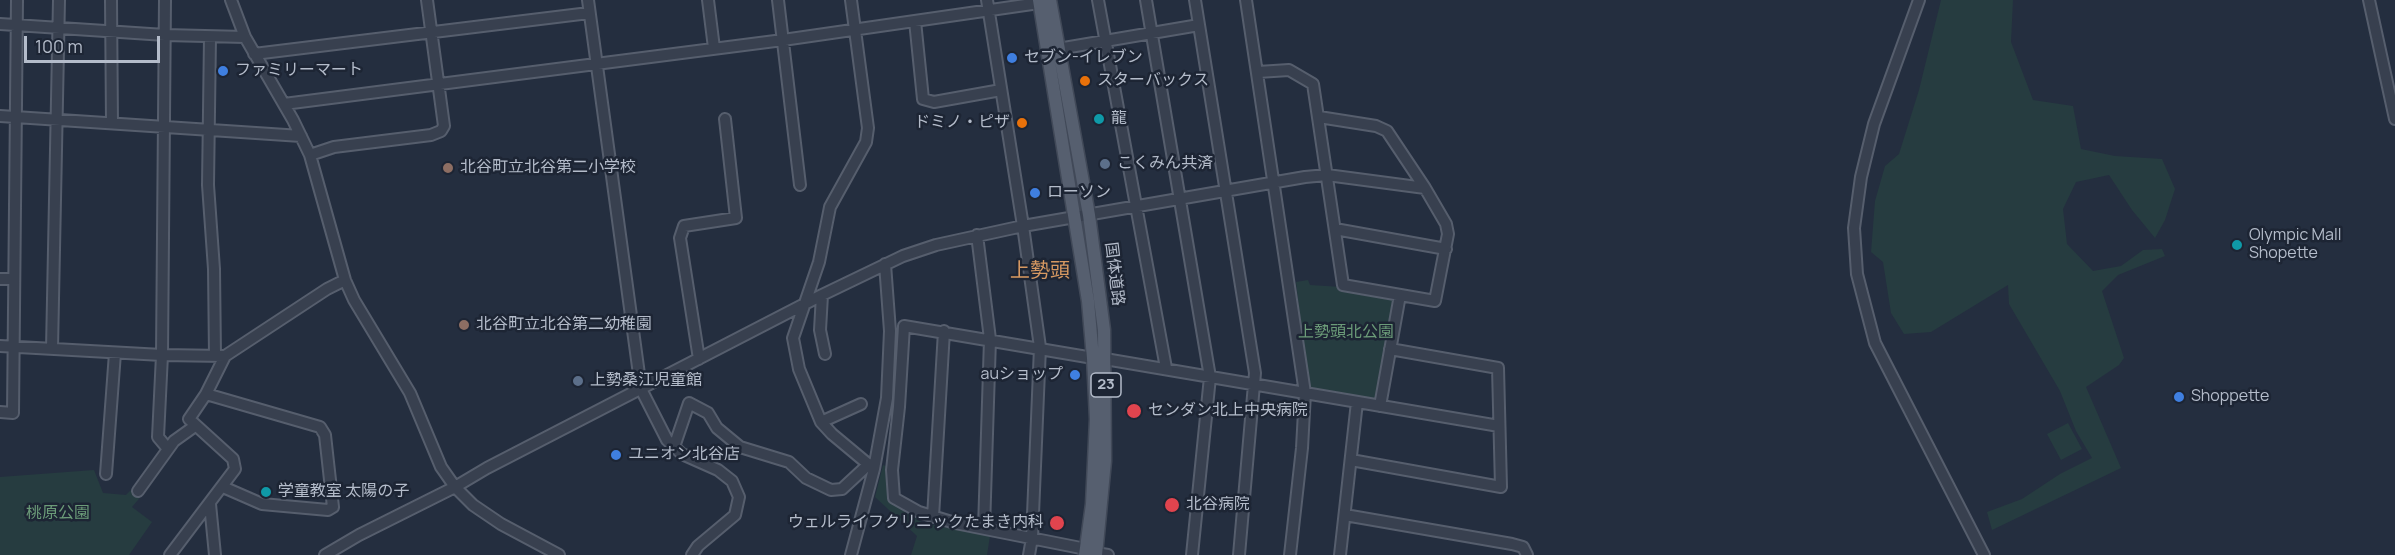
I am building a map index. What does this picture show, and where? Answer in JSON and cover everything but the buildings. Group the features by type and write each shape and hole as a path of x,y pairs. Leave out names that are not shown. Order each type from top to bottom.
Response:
{"main road":[{"name":"国体道路","path":"1043,1 1058,49 1089,215 1101,299 1099,358 1105,461 1094,553"},
{"name":"国体道路","path":"1043,1 1088,301 1099,358"}],"street":[{"path":"0,412 13,413 17,0"},
{"path":"52,349 59,0"},
{"path":"111,0 112,123"},
{"path":"165,0 162,355 158,437 168,449"},
{"path":"231,0 245,37 284,104 310,155 345,280 364,319 410,393 441,467 455,487 485,514 559,555"},
{"path":"310,155 334,147 438,134 444,126 427,0"},
{"path":"588,0 641,389 667,440 682,454 718,470 732,481 739,497 735,515 699,546 692,555"},
{"path":"708,0 714,48"},
{"path":"778,0 800,184"},
{"path":"850,0 868,128 867,142 830,207 819,262 793,338 799,369 821,422 871,467"},
{"path":"1098,0 1166,368"},
{"path":"1146,0 1210,377 1192,555"},
{"path":"1195,0 1255,373 1239,555"},
{"path":"1246,0 1305,393 1302,448 1290,555"},
{"path":"1920,0 1874,124 1861,177 1854,228 1857,274 1875,343 1984,555"},
{"path":"2369,0 2395,119"},
{"path":"284,104 783,40 915,21 987,5 1043,1"},
{"path":"987,5 1040,347 1032,538 1029,555"},
{"path":"254,54 589,13"},
{"path":"915,21 923,99 934,102 1001,90"},
{"path":"0,24 165,35 245,37"},
{"path":"1058,49 1199,25"},
{"path":"170,555 235,470 235,463 189,419 206,394 220,356 208,130 210,37"},
{"path":"1258,72 1289,70 1312,84 1344,285 1435,301 1448,234 1446,224 1425,188 1387,130 1376,126 1319,117"},
{"path":"0,116 301,136"},
{"path":"699,359 681,238 684,226 736,218 725,119"},
{"path":"325,555 487,468 822,295 885,264 936,245 1023,226 1328,175 1425,188"},
{"path":"1335,229 1446,249"},
{"path":"977,235 990,339 984,528"},
{"path":"851,555 886,407 889,365 889,296 885,264"},
{"path":"0,279 14,279"},
{"path":"0,346 220,356 345,280"},
{"path":"822,295 820,330 825,354"},
{"path":"1380,406 1400,295"},
{"path":"1094,553 933,517 894,498 892,470 904,326 1166,368 1499,426"},
{"path":"933,517 944,331"},
{"path":"1351,460 1501,487 1498,368 1390,349"},
{"path":"106,474 115,352"},
{"path":"206,394 320,427 325,435 333,507 328,510 262,504 223,487"},
{"path":"1340,555 1357,402"},
{"path":"674,447 689,403 708,413 717,428 740,447 789,462 806,478 831,489 842,489 871,467"},
{"path":"821,422 861,404"},
{"path":"138,491 174,441 195,426"},
{"path":"210,504 215,555"},
{"path":"1345,515 1512,544 1523,547 1527,555"},
{"path":"533,555 535,543"}],"green space":[{"path":"1941,0 2013,0 2011,42 2033,100 2073,106 2081,149 2115,156 2162,159 2175,189 2165,220 2155,238 2132,210 2109,175 2076,182 2063,209 2067,244 2093,271 2121,266 2143,250 2162,249 2165,256 2118,275 2102,291 2124,358 2119,365 2086,387 2121,468 1992,530 1987,512 2022,499 2060,474 2092,458 2076,431 2060,391 2009,304 2008,285 1931,332 1904,334 1891,313 1883,262 1871,252 1875,201 1885,166 1899,154 1919,90"},
{"name":"上勢頭北公園","path":"1308,280 1310,285 1342,287 1397,297 1378,403 1314,392 1308,386 1296,282"},
{"path":"2068,423 2082,449 2061,460 2047,434"},
{"path":"883,465 889,467 889,501 923,523 990,536 987,555 911,555 917,536 875,497"},
{"name":"桃原公園","path":"94,470 103,493 126,495 134,487 143,494 132,507 152,522 129,555 0,555 0,477"}],"place":[{"name":"セブン-イレブン","path":"1012,58"},
{"name":"ファミリーマート","path":"223,71"},
{"name":"スターバックス","path":"1085,81"},
{"name":"龍","path":"1099,119"},
{"name":"ドミノ・ピザ","path":"1022,123"},
{"name":"こくみん共済","path":"1105,164"},
{"name":"北谷町立北谷第二小学校","path":"448,168"},
{"name":"ローソン","path":"1035,193"},
{"name":"Olympic Mall Shopette","path":"2237,245"},
{"name":"北谷町立北谷第二幼稚園","path":"464,325"},
{"name":"auショップ","path":"1075,375"},
{"name":"上勢桑江児童館","path":"578,381"},
{"name":"Shoppette","path":"2179,397"},
{"name":"センダン北上中央病院","path":"1134,411"},
{"name":"ユニオン北谷店","path":"616,455"},
{"name":"学童教室 太陽の子","path":"266,492"},
{"name":"北谷病院","path":"1172,505"},
{"name":"ウェルライフクリニックたまき内科","path":"1057,523"}],"district":[{"name":"上勢頭","path":"1040,271"}]}
